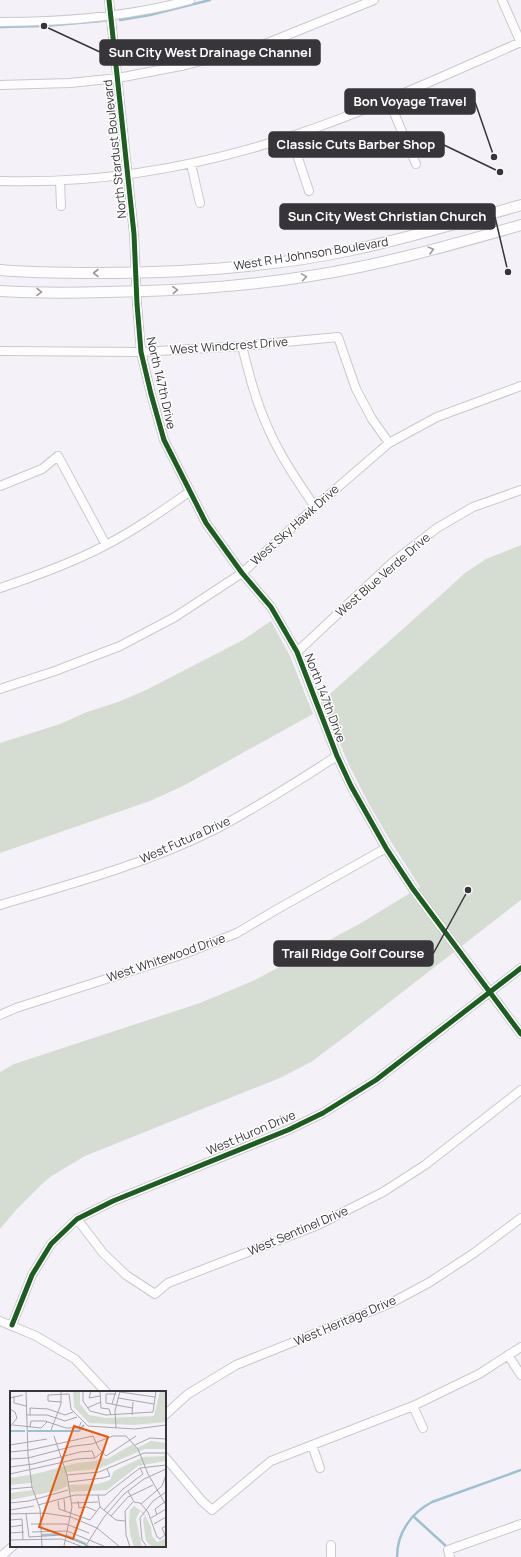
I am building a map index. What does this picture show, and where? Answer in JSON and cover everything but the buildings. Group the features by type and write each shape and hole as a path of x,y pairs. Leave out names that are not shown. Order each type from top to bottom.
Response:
{"main road":[{"name":"West R H Johnson Boulevard","path":"0,291 85,292 135,282 344,251 398,240 521,205"},
{"name":"West R H Johnson Boulevard","path":"0,270 215,288 312,276 416,254 521,225"}],"street":[{"path":"109,0 111,15"},
{"path":"0,22 54,21 111,15 169,6 190,0"},
{"path":"0,85 70,83 118,78 186,66 265,44 374,0"},
{"path":"0,181 60,181 128,174 191,164 291,137 360,111 521,42 502,0"},
{"name":"North Stardust Boulevard","path":"111,15 134,234 135,282"},
{"path":"388,99 416,164"},
{"path":"291,137 309,191"},
{"path":"191,164 200,203"},
{"path":"60,181 61,206"},
{"name":"North 147th Drive","path":"135,282 141,352 151,394 164,440 189,492 206,523 242,573 271,607 297,652 337,756 351,786 386,848 413,889 521,1034"},
{"name":"West Windcrest Drive","path":"0,351 141,352 242,346 338,337 356,389 372,420 389,443"},
{"path":"242,346 251,384 268,429 292,473 315,507"},
{"name":"West Sky Hawk Drive","path":"0,689 55,671 120,646 175,617 242,573 389,443 437,417 521,386"},
{"path":"0,486 42,469 58,456 106,545"},
{"name":"West Blue Verde Drive","path":"297,652 393,562 437,528 473,507 521,490"},
{"path":"0,588 48,571 106,545 150,520 189,492"},
{"name":"West Futura Drive","path":"0,905 159,854 212,830 280,792 337,756"},
{"name":"West Whitewood Drive","path":"0,1015 44,999 184,954 237,933 274,910 386,848"},
{"name":"West Huron Drive","path":"12,1325 32,1275 51,1244 77,1219 114,1201 288,1130 323,1113 376,1080 521,968"},
{"name":"West Sentinel Drive","path":"77,1219 103,1253 126,1275 155,1294 168,1283 318,1225 383,1192 425,1165 521,1090"},
{"name":"West Heritage Drive","path":"166,1414 188,1394 236,1365 391,1303 430,1282 474,1253 521,1218"},
{"path":"0,1321 36,1336 75,1359 105,1391"},
{"path":"166,1458 202,1501 212,1510 271,1461 413,1406 479,1374 521,1347"},
{"path":"508,1355 521,1375"},
{"path":"413,1406 423,1428"},
{"path":"312,1445 320,1468"},
{"path":"450,1557 448,1550 521,1524"},
{"path":"331,1545 331,1557"},
{"path":"0,1557 12,1547"}],"shaded area":[{"path":"521,545 521,900 311,1062 280,1078 85,1156 50,1177 16,1210 0,1229 0,1072 14,1064 200,1003 255,980 361,923 420,887 370,806 349,765 322,701 465,573 486,559"},
{"path":"271,621 290,656 313,714 183,786 150,801 0,853 0,743 60,724 87,712 118,702 146,690 243,640"}],"waterway":[{"path":"120,20 150,15 210,0"},
{"path":"0,27 44,26 101,21"},
{"path":"397,1557 403,1532 412,1518 424,1507 432,1502 521,1470"},
{"path":"413,1516 447,1547"}],"cycle path":[{"path":"109,0 134,234 141,352 164,440 206,523 242,573 271,607 297,652 337,756 351,786 386,848 413,889 521,1034"},
{"path":"12,1325 32,1275 51,1244 77,1219 113,1201 288,1130 323,1113 376,1080 521,968"}],"place":[{"name":"Sun City West Drainage Channel","path":"44,26"},
{"name":"Bon Voyage Travel","path":"494,157"},
{"name":"Classic Cuts Barber Shop","path":"500,172"},
{"name":"Sun City West Christian Church","path":"508,272"},
{"name":"Trail Ridge Golf Course","path":"468,890"}]}
